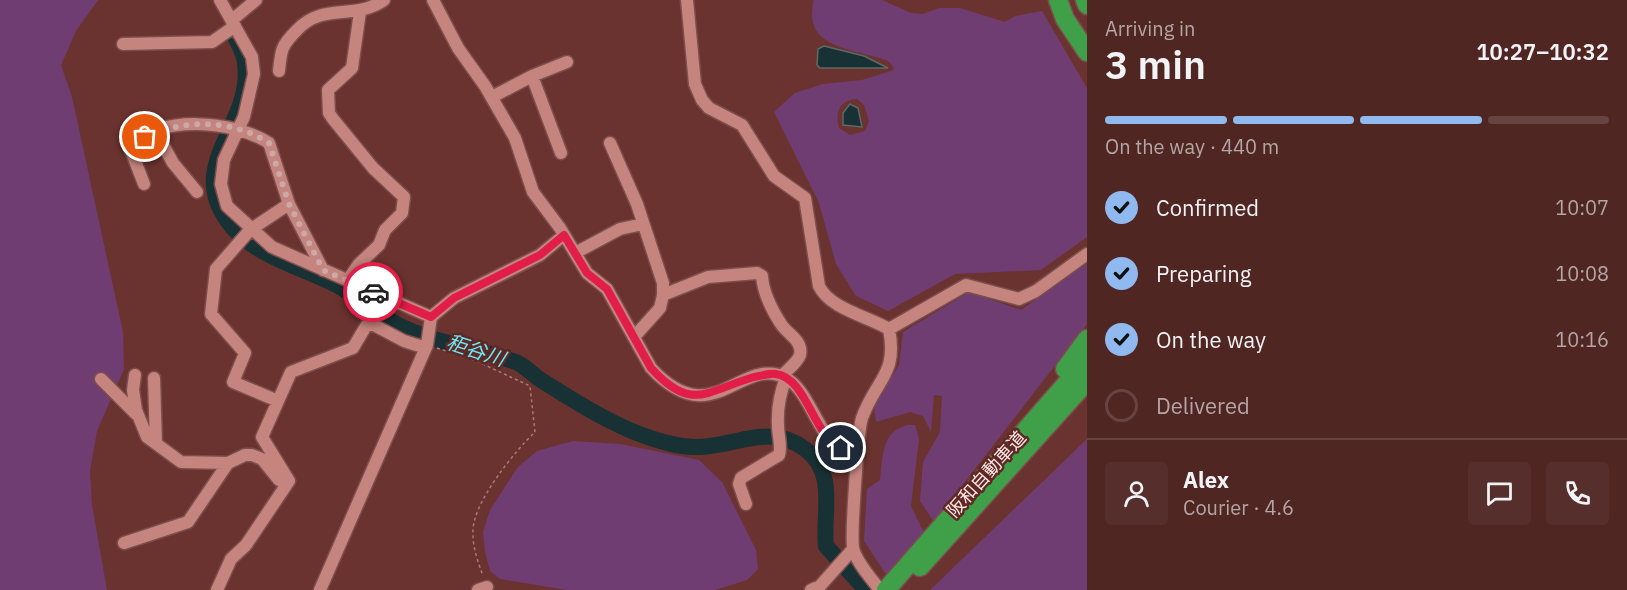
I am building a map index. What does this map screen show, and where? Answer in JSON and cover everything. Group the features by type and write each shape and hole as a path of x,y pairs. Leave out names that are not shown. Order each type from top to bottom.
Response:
{"highway":[{"path":"1058,0 1087,65"},
{"path":"1085,0 1087,5"},
{"path":"1065,19 1087,52"},
{"path":"962,510 1087,339"},
{"name":"阪和自動車道","path":"901,590 962,510 1087,360"},
{"name":"阪和自動車道","path":"885,590 962,510 1035,440 1087,381"},
{"path":"1035,440 1087,389"}],"street":[{"path":"220,0 252,57 254,74 250,97 224,160 221,184 227,206 250,230 272,247 431,317"},
{"path":"123,44 212,42 256,0"},
{"path":"279,71 282,45 308,18 318,14 360,12 384,0"},
{"path":"433,0 458,48 492,97 515,138 533,192 564,235 587,273 607,289 651,368 676,390 692,395 707,395 760,376 784,377 796,387 834,445 859,450"},
{"path":"687,0 695,84 702,100 709,108 742,125 770,171 805,198 822,294 845,310 863,315 889,329"},
{"path":"348,280 359,264 379,245 385,230 402,213 404,197 373,168 329,113 328,90 352,69 360,12"},
{"path":"492,97 532,76 567,62"},
{"path":"532,76 561,153"},
{"path":"144,184 130,148 134,143 166,127 191,123 221,126 269,143 289,204 323,270"},
{"path":"156,132 173,163 197,192"},
{"path":"610,143 644,224 663,283 660,308 634,337"},
{"path":"278,401 233,382 245,353 211,314 216,269 250,230 289,204"},
{"path":"575,253 620,229 644,224"},
{"path":"320,590 427,346 431,317 454,298 540,255 564,235"},
{"path":"889,329 966,285 1012,299 1025,297 1087,254"},
{"path":"663,295 708,277 757,273 762,276 767,296 782,326 797,341 801,352 784,377 779,400 778,426 781,450 779,455 741,478 740,484 747,504"},
{"path":"217,590 231,559 246,545 289,481 262,437 291,372 353,348 366,326 372,324 404,341 427,346"},
{"path":"880,590 853,549 861,422 870,397 886,374 892,359 889,329"},
{"path":"135,375 133,390 138,415 147,437 181,462 228,463 245,455 262,459 284,488"},
{"path":"154,378 156,443"},
{"path":"101,379 138,415"},
{"path":"124,543 188,522 228,463"},
{"path":"811,590 820,586 853,549"}],"path":[{"path":"427,346 474,360 530,386 535,432 512,453 479,509 473,529 482,588"}],"shaded area":[{"path":"0,0 98,0 76,31 61,65 72,97 123,332 124,369 97,431 90,471 92,505 107,590 0,590"},
{"path":"814,0 882,0 911,13 923,14 939,8 960,8 1005,22 1015,16 1042,11 1087,88 1087,237 1041,270 955,274 888,311 856,296 836,264 819,203 774,112 795,93 823,84 862,80 894,68 888,61 833,44 822,37 815,28 812,16","holes":["857,99 864,105 869,121 865,131 850,135 839,128 838,112 842,104"]},
{"path":"1087,263 1087,324 934,522 920,501 923,462 940,432 942,396 934,395 931,432 923,416 910,412 876,422 874,406 899,365 903,332 969,292 1021,310"},
{"path":"915,425 919,439 911,506 924,533 887,576 864,541 867,489 880,480 883,454 888,439 899,428"},
{"path":"1087,439 1087,590 930,590"},
{"path":"573,441 620,444 699,460 722,482 756,550 758,569 747,580 715,590 567,590 500,579 490,571 485,552 483,532 490,510 518,467 537,451"}],"water":[{"path":"824,46 864,56 888,68 820,68 817,65 818,49"},
{"path":"850,104 858,108 862,127 843,125 843,113"}],"waterway":[{"name":"秬谷川","path":"233,33 245,63 245,86 216,165 214,185 219,206 233,228 253,246 338,286 400,326 429,337 518,363 586,408 618,425 651,438 689,447 710,446 770,436 793,442 805,449 822,470 826,494 826,546 866,590"}],"way so far":[{"path":"145,137 166,127 191,123 237,130 269,143 281,173 289,204 323,270 373,292"}],"route":[{"path":"373,292 431,317 454,298 526,264 564,235 587,273 607,289 651,368 676,390 692,395 707,395 746,380 777,374 788,379 796,387 827,438 841,448"}]}
